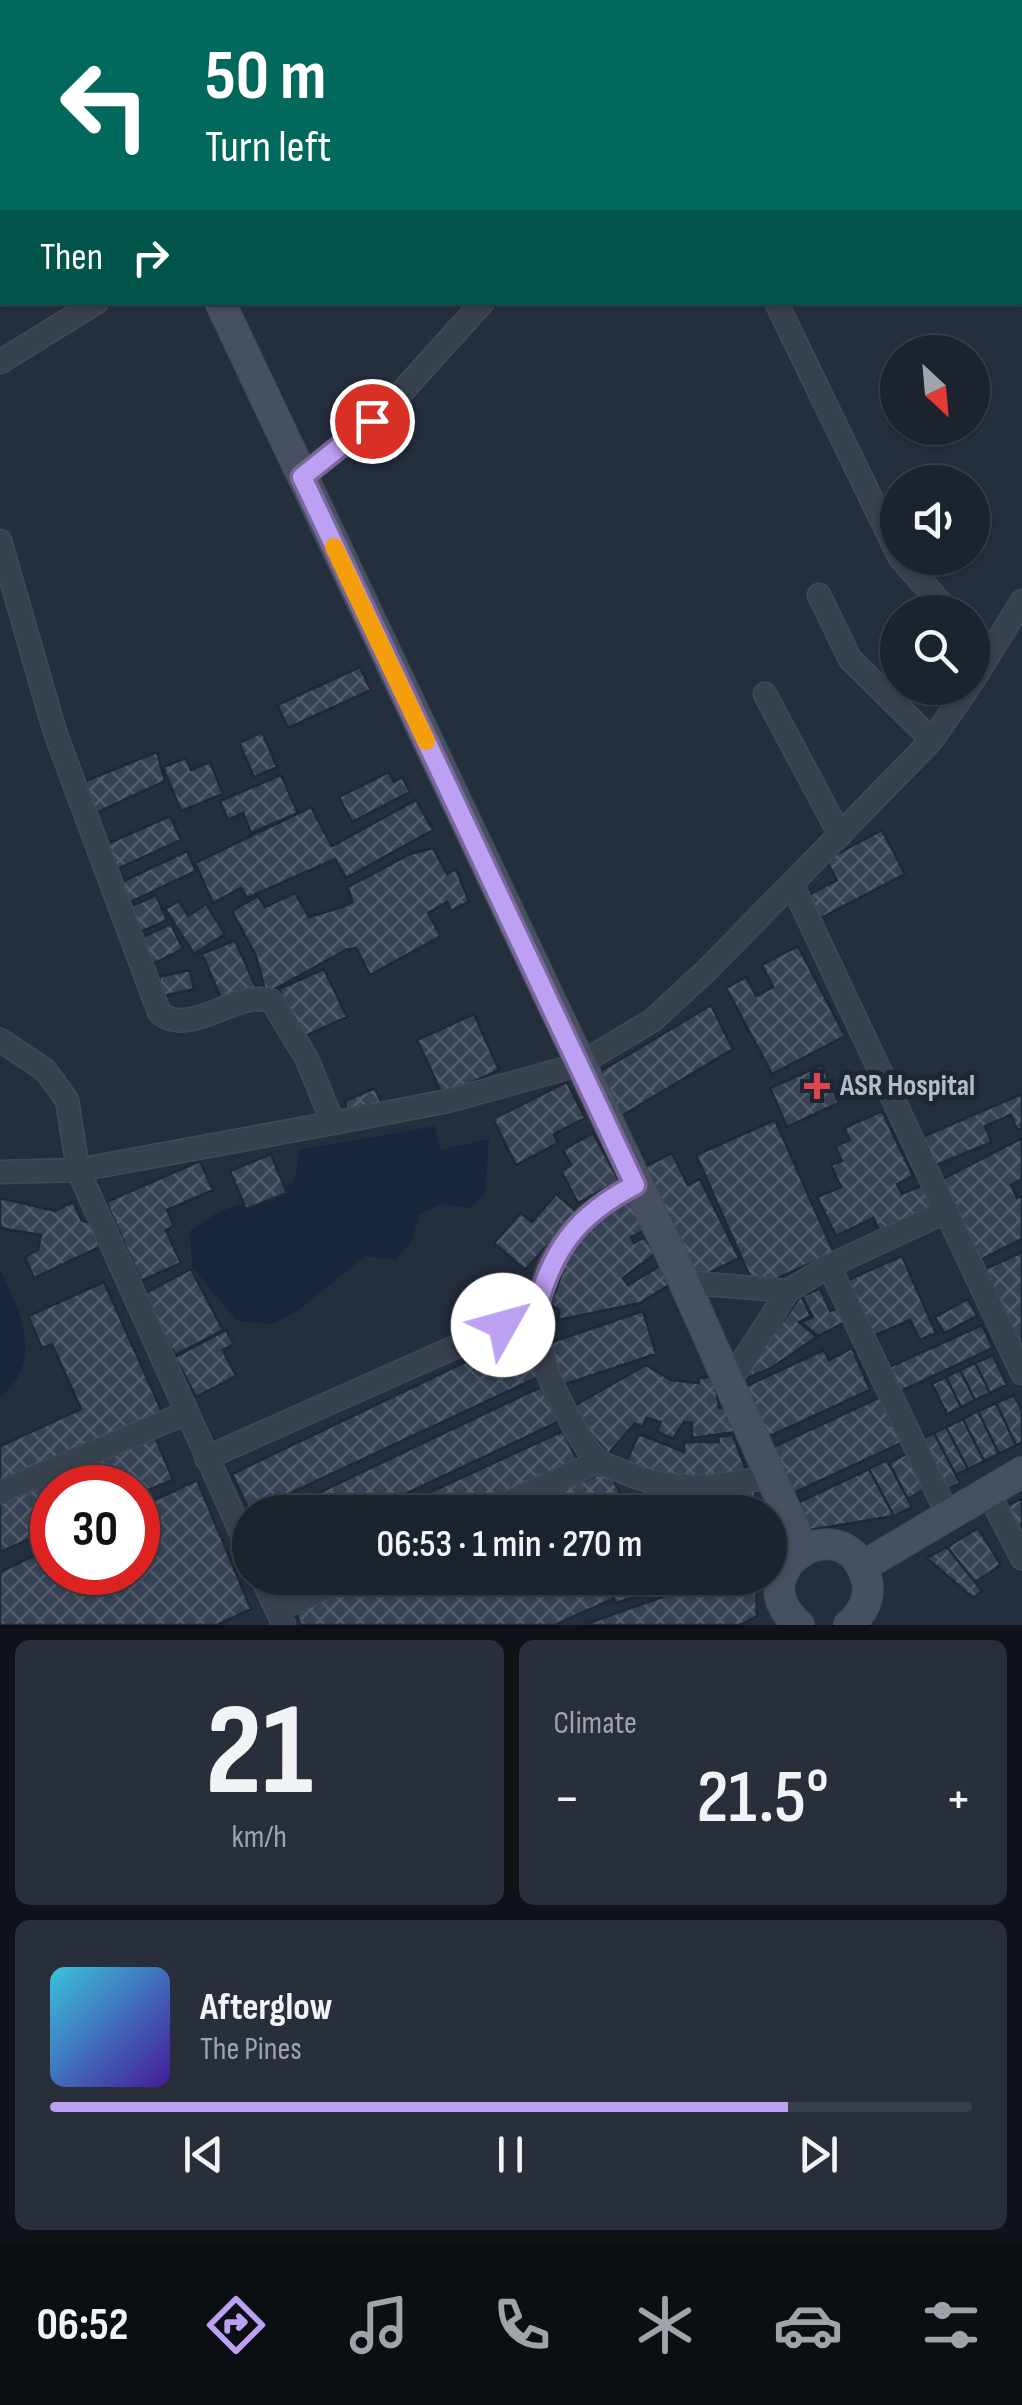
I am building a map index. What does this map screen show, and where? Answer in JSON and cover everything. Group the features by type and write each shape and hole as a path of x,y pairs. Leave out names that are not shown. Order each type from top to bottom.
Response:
{"street":[{"path":"0,362 92,305"},
{"path":"221,305 684,1282 803,1549"},
{"path":"302,477 390,405 480,305"},
{"path":"777,305 880,517"},
{"path":"0,541 56,732 159,1012 169,1020 182,1021 254,999 272,1000 308,1059 334,1123"},
{"path":"916,575 934,595"},
{"path":"819,594 850,658 932,740"},
{"path":"990,651 1022,601"},
{"path":"765,694 840,836"},
{"path":"0,1172 78,1170 448,1102 578,1065 653,1020 793,886 932,740 956,705"},
{"path":"793,886 1022,1373"},
{"path":"0,1040 57,1083 66,1100 78,1170 232,1514"},
{"path":"635,1185 590,1214 559,1247 546,1270 536,1311 540,1344 553,1384 599,1461 668,1488 727,1486 769,1477"},
{"path":"728,1384 788,1291 828,1266 946,1212"},
{"path":"828,1266 948,1515"},
{"path":"684,1282 788,1291"},
{"path":"206,1458 536,1311"},
{"path":"0,1492 186,1414"},
{"path":"525,1495 599,1461"},
{"path":"863,1566 1022,1472"},
{"path":"988,1492 1022,1558"},
{"path":"785,1621 780,1577 803,1549 837,1546 863,1566 869,1585 866,1604 849,1625"},
{"path":"270,1595 280,1618 319,1595"}],"water":[{"path":"435,1126 440,1150 489,1139 485,1194 470,1208 442,1204 419,1215 412,1241 396,1260 365,1256 299,1310 272,1324 237,1321 192,1267 190,1231 217,1213 294,1182 300,1150"},
{"path":"0,1270 21,1318 25,1353 14,1383 0,1396"}],"building":[{"path":"360,667 371,690 288,728 277,705"},
{"path":"262,732 277,767 254,777 239,743"},
{"path":"157,752 165,781 90,816 78,784"},
{"path":"186,758 191,770 210,762 223,794 181,811 163,767"},
{"path":"389,772 394,782 402,777 410,792 352,822 339,797"},
{"path":"281,775 298,813 251,833 243,813 228,820 220,801"},
{"path":"416,800 433,830 346,878 335,859 247,898 241,888 213,903 195,863 311,807 332,846"},
{"path":"170,816 181,840 111,872 100,847"},
{"path":"882,830 905,874 815,921 803,898 837,880 826,860"},
{"path":"433,848 447,874 456,869 469,901 451,911 447,902 428,913 441,936 370,975 356,948 346,950 266,994 256,956 232,911 258,896 265,907 295,893 309,917 345,906 352,902 348,887 410,854"},
{"path":"187,851 196,871 122,906 113,886"},
{"path":"156,895 167,920 136,934 125,909"},
{"path":"179,901 188,916 206,904 225,934 194,954 165,909"},
{"path":"171,924 183,949 148,966 136,940"},
{"path":"235,940 257,990 224,1005 202,954"},
{"path":"798,946 845,1036 772,1074 726,988 746,977 756,996 773,987 762,965"},
{"path":"324,969 347,1017 301,1038 279,989"},
{"path":"190,970 194,989 163,996 159,977"},
{"path":"711,1005 733,1049 620,1117 596,1074"},
{"path":"474,1014 499,1070 443,1096 417,1040"},
{"path":"822,1065 839,1103 787,1127 770,1088"},
{"path":"567,1082 585,1118 554,1134 558,1143 516,1165 493,1119"},
{"path":"375,1088 384,1109 348,1117 345,1101"},
{"path":"1022,1094 1022,1128 1017,1130 1011,1115 985,1126 992,1142 934,1166 922,1137"},
{"path":"882,1111 913,1176 897,1184 902,1194 923,1185 935,1211 882,1236 873,1218 836,1236 817,1197 841,1187 831,1165 842,1161 835,1146 850,1140 844,1128"},
{"path":"775,1120 834,1253 755,1288 696,1155"},
{"path":"593,1133 619,1181 578,1203 561,1171 571,1165 563,1150"},
{"path":"1022,1138 1022,1179 1011,1185 1017,1198 1022,1196 1022,1239 978,1261 937,1182"},
{"path":"672,1153 688,1185 700,1179 739,1258 695,1280 641,1169"},
{"path":"271,1154 287,1193 246,1209 230,1171"},
{"path":"200,1161 213,1190 167,1210 174,1226 166,1230 181,1263 141,1281 106,1202"},
{"path":"556,1194 577,1212 525,1270 494,1243 521,1213 532,1222"},
{"path":"628,1196 650,1228 631,1237 634,1243 645,1237 655,1254 623,1278 628,1285 663,1264 674,1282 640,1303 558,1320 559,1310 550,1304 561,1276 552,1270 608,1206"},
{"path":"0,1198 55,1211 73,1202 82,1221 91,1223 102,1246 34,1278 25,1257 38,1250 41,1235 0,1228"},
{"path":"1022,1252 1022,1356 981,1271"},
{"path":"902,1256 936,1333 920,1340 910,1320 874,1336 848,1280"},
{"path":"191,1269 223,1330 175,1355 142,1295"},
{"path":"104,1282 163,1414 51,1465 30,1465 30,1474 0,1488 0,1446 81,1409 52,1344 42,1348 28,1316"},
{"path":"820,1288 830,1311 842,1306 849,1320 818,1336 801,1322 813,1317 802,1296"},
{"path":"801,1296 811,1316 799,1322 817,1337 771,1368 738,1382"},
{"path":"968,1299 977,1316 944,1333 935,1317"},
{"path":"643,1311 656,1354 560,1386 546,1344"},
{"path":"982,1325 993,1348 899,1392 887,1368"},
{"path":"226,1330 234,1344 223,1350 236,1376 196,1397 175,1357"},
{"path":"526,1333 545,1374 286,1495 242,1495 232,1474"},
{"path":"852,1348 870,1390 766,1438 744,1387 824,1350 829,1360"},
{"path":"993,1355 1007,1385 990,1393 975,1363"},
{"path":"975,1363 990,1393 975,1400 960,1370"},
{"path":"646,1365 671,1380 699,1383 699,1378 714,1376 719,1408 730,1407 736,1432 692,1438 692,1423 684,1422 673,1439 657,1431 661,1422 647,1418 642,1427 635,1423 608,1454 570,1408"},
{"path":"960,1370 975,1400 961,1407 946,1377"},
{"path":"946,1377 961,1407 947,1414 932,1384"},
{"path":"541,1387 558,1422 403,1495 314,1495"},
{"path":"889,1393 910,1439 794,1493 773,1447"},
{"path":"1014,1395 1022,1411 1022,1442 1016,1445 996,1403"},
{"path":"996,1403 1016,1445 999,1454 978,1411"},
{"path":"978,1411 999,1454 984,1461 963,1419"},
{"path":"963,1419 984,1461 968,1469 946,1427"},
{"path":"946,1427 968,1469 956,1475 934,1433"},
{"path":"563,1431 579,1464 511,1495 424,1495"},
{"path":"934,1433 960,1483 942,1492 917,1441"},
{"path":"154,1434 173,1480 160,1485 160,1465 81,1465"},
{"path":"639,1434 684,1452 684,1442 719,1442 718,1437 733,1435 749,1478 673,1480 626,1462"},
{"path":"910,1452 929,1487 908,1499 889,1463"},
{"path":"887,1460 912,1507 894,1516 869,1469"},
{"path":"869,1469 894,1516 810,1530 797,1503"},
{"path":"608,1470 621,1495 551,1495"},
{"path":"197,1480 232,1564 232,1595 245,1595 251,1609 217,1625 0,1625 0,1572 30,1558 30,1595 160,1595 160,1498"},
{"path":"30,1486 30,1539 0,1552 0,1499"},
{"path":"754,1487 755,1495 640,1495 641,1490"},
{"path":"1022,1498 1022,1549 1000,1510"},
{"path":"978,1528 1001,1565 975,1582 947,1547"},
{"path":"947,1547 982,1591 973,1598 927,1558"},
{"path":"327,1595 611,1595 613,1599 555,1625 301,1625 294,1609"},
{"path":"613,1595 645,1595 615,1603"},
{"path":"668,1595 756,1595 757,1616 740,1625 583,1625"}],"slow traffic":[{"path":"334,547 426,741"}],"place":[{"name":"ASR Hospital","path":"817,1086"}],"route":[{"path":"372,421 302,477 635,1185 608,1199 559,1247 546,1270 536,1311 503,1325"}]}
